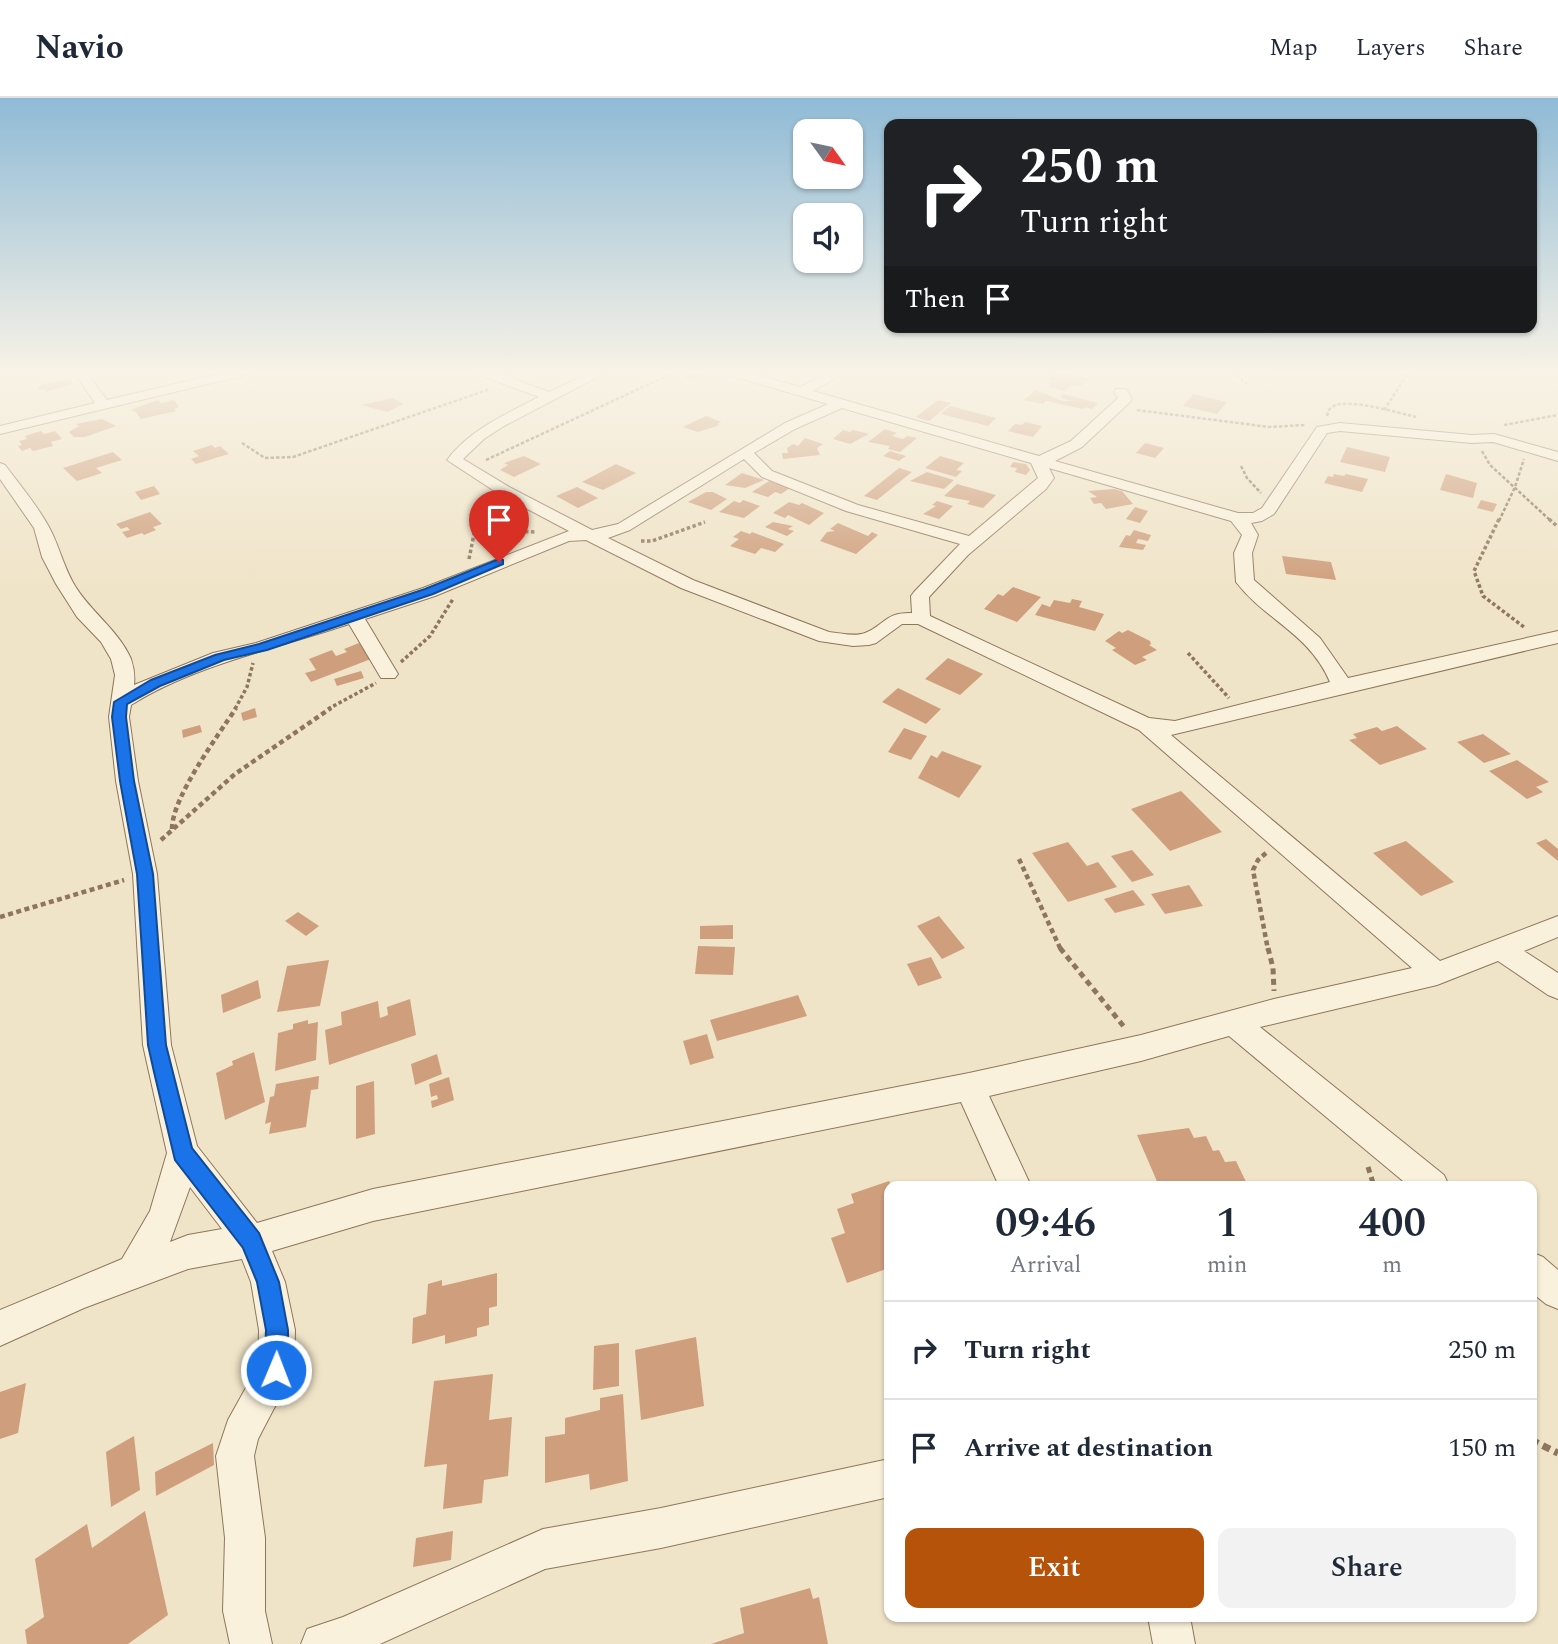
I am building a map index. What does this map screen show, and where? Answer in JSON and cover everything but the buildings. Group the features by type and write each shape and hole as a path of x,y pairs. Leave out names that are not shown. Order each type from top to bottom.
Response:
{"street":[{"path":"469,444 454,460 505,491 687,584 826,636 853,640 869,639 898,618 921,619 1145,724 1437,974"},
{"path":"121,702 169,677 220,657 262,647 354,617 556,540 612,532 636,521 759,444"},
{"path":"982,444 1237,519 1256,518 1268,511 1270,504 1312,444"},
{"path":"1038,461 1059,456 1079,444"},
{"path":"1515,444 1551,455"},
{"path":"745,452 766,474 852,508 971,542"},
{"path":"921,619 920,596 971,542 1041,486 1046,478 1038,461"},
{"path":"0,468 42,528 51,556 65,584 84,613 109,639 121,659 125,674 119,717 127,781 144,871 157,1045 183,1153 251,1241 268,1282 277,1330 276,1370 241,1433 235,1455 245,1538 244,1611 251,1644"},
{"path":"1237,519 1250,535 1243,553 1245,582 1330,661 1336,668 1342,686"},
{"path":"354,617 388,674"},
{"path":"1145,724 1175,728 1550,638"},
{"path":"1330,661 1383,676"},
{"path":"1174,747 1185,725"},
{"path":"0,1328 78,1293 188,1252 251,1241 373,1205 969,1087 1141,1048 1274,1011 1437,974 1558,926"},
{"path":"1501,949 1558,987"},
{"path":"1235,1024 1427,1181"},
{"path":"969,1087 1013,1181"},
{"path":"134,1272 157,1238 166,1217 183,1153"},
{"path":"1537,1274 1558,1292"},
{"path":"322,1644 345,1638 543,1549 661,1528 884,1479"},
{"path":"1170,1622 1174,1644"}],"path":[{"path":"244,444 265,458 293,457 330,444"},
{"path":"468,469 521,444"},
{"path":"1476,444 1490,465 1558,527"},
{"path":"1550,638 1483,596 1474,571 1515,487 1524,458 1551,455"},
{"path":"1241,466 1247,478 1270,504"},
{"path":"0,917 144,871 158,843 172,829 289,732 332,705 380,681 430,636 451,604 473,548 478,512 505,491"},
{"path":"477,529 652,541 705,522"},
{"path":"172,829 172,817 204,756 238,705 247,687 252,664 262,647"},
{"path":"1188,653 1232,702 1247,710"},
{"path":"1274,1011 1273,968 1262,925 1253,870 1276,837"},
{"path":"1019,859 1058,946 1141,1048"},
{"path":"1537,1443 1558,1454"}],"route":[{"path":"276,1370 277,1330 268,1282 251,1241 203,1183 183,1153 163,1072 157,1045 145,874 127,781 119,717 121,702 155,683 220,657 262,647 429,592 499,562"}]}
